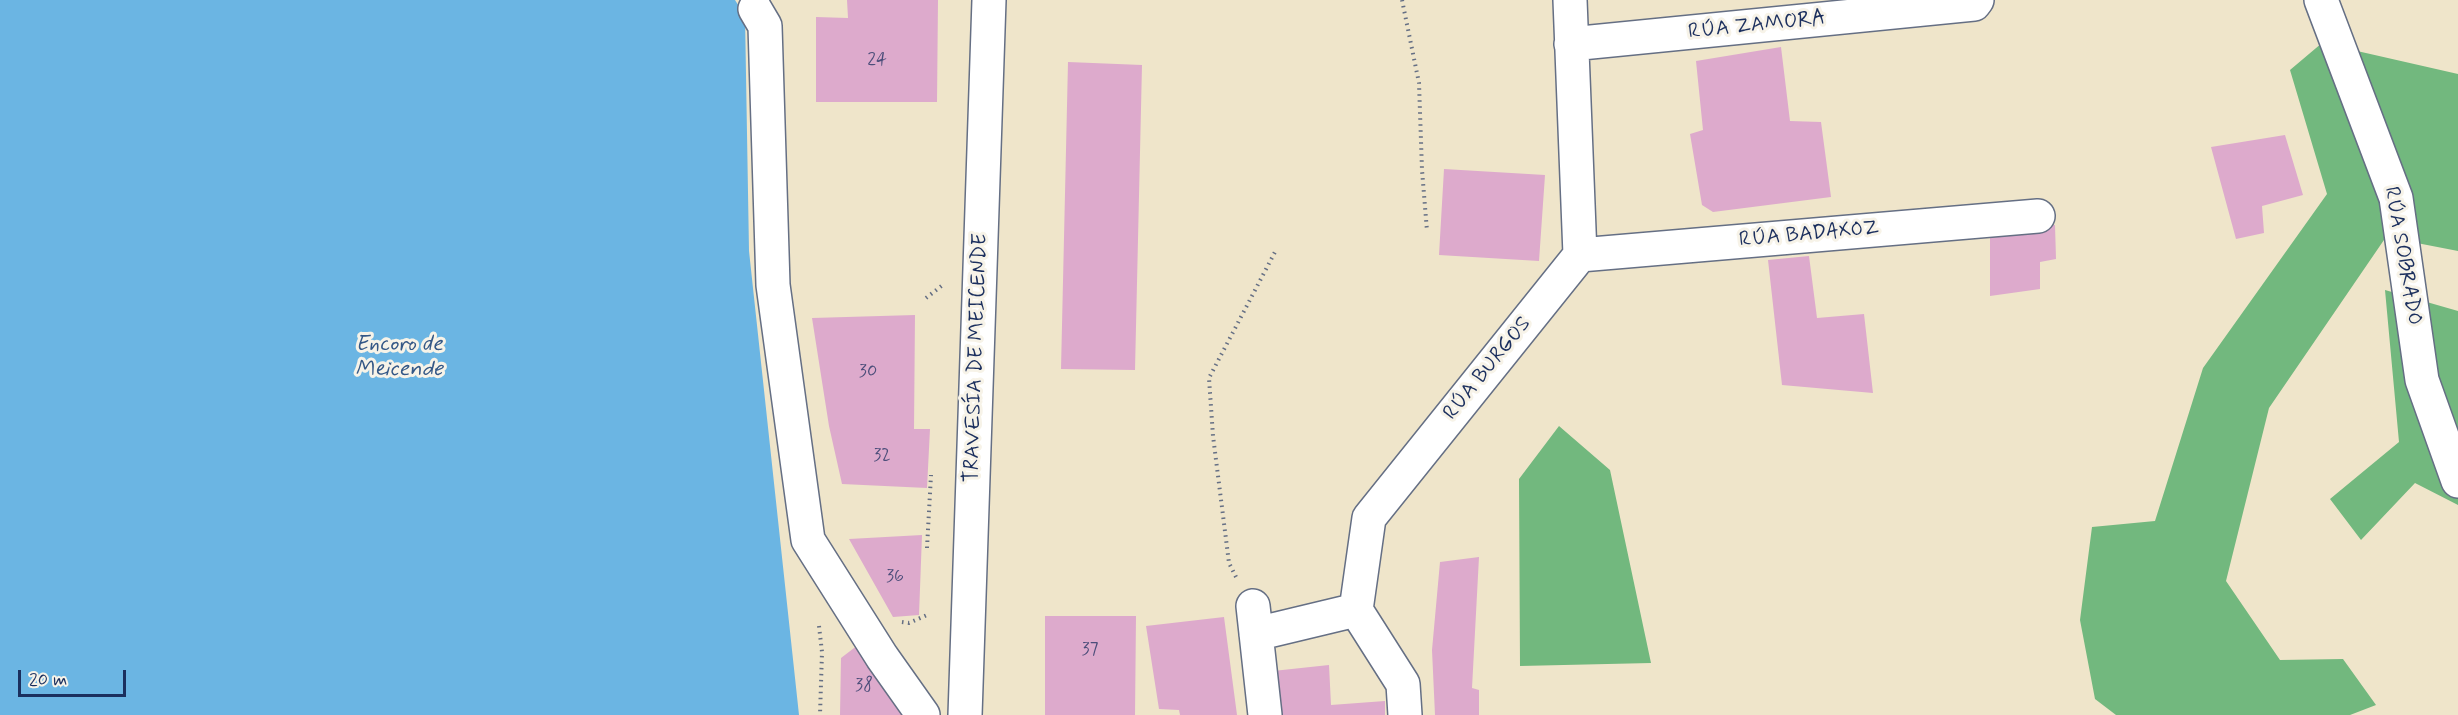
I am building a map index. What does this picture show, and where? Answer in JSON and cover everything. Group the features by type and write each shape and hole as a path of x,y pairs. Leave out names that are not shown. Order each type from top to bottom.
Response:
{"street":[{"name":"TRAVESÍA DE MEICENDE","path":"965,715 989,0"},
{"path":"1570,0 1580,255"},
{"name":"RÚA ZAMORA","path":"1571,44 1974,4 1977,0"},
{"name":"RÚA SOBRADO","path":"2321,0 2396,198 2422,380 2458,481"},
{"path":"755,9 765,26 773,285 808,540 882,657 923,715"},
{"name":"RÚA BADAXOZ","path":"1580,255 2038,216"},
{"name":"RÚA BURGOS","path":"1356,609 1369,518 1580,255"},
{"path":"1265,715 1255,620 1356,609 1403,684 1405,715"}],"path":[{"path":"1402,0 1419,82 1427,231"},
{"path":"1255,620 1229,563 1213,436 1209,378 1275,252"},
{"path":"927,548 931,475"},
{"path":"893,620 909,623 927,615"}],"green space":[{"path":"2322,43 2458,74 2458,251 2386,237 2269,408 2226,581 2280,660 2343,659 2376,705 2350,715 2116,715 2095,699 2080,620 2092,527 2155,521 2203,368 2327,194 2290,70"},
{"path":"2385,290 2458,311 2458,505 2415,483 2361,540 2330,499 2399,442"},
{"path":"1559,426 1610,470 1651,663 1520,666 1519,479"}],"water":[{"name":"Encoro de Meicende","path":"0,0 735,0 745,16 749,251 799,715 0,715"}],"building":[{"path":"847,0 938,0 937,102 816,102 816,17 848,18"},
{"path":"1781,47 1790,121 1821,122 1831,197 1713,212 1702,205 1690,134 1703,130 1696,61"},
{"path":"1068,62 1142,65 1135,370 1061,369"},
{"path":"2285,135 2303,195 2262,206 2264,233 2236,239 2211,147"},
{"path":"1444,169 1545,175 1539,261 1439,255"},
{"path":"2055,225 2056,259 2040,262 2040,289 1990,296 1990,229"},
{"path":"1809,256 1817,318 1864,314 1873,393 1782,385 1768,260"},
{"path":"915,315 914,429 930,429 927,488 842,484 829,426 812,318"},
{"path":"922,535 919,615 893,617 849,539"},
{"path":"1479,557 1472,688 1479,690 1479,715 1435,715 1432,650 1440,562"},
{"path":"1045,616 1136,616 1135,715 1045,715"},
{"path":"1224,617 1237,715 1180,715 1179,710 1159,709 1146,626"},
{"path":"858,645 909,715 840,715 841,658"},
{"path":"1329,665 1331,705 1385,701 1385,715 1279,715 1273,671"}]}
